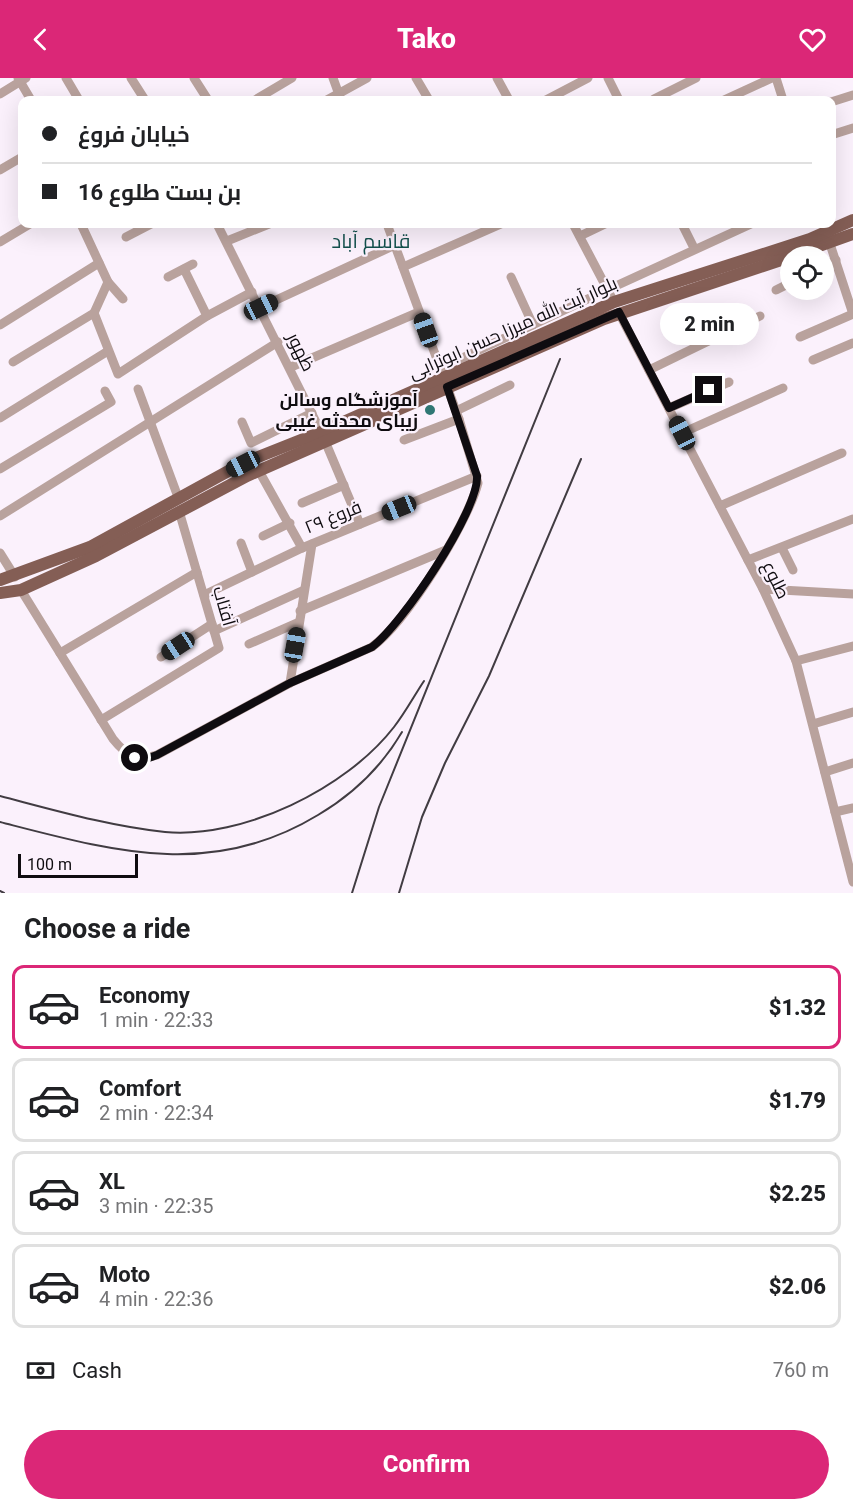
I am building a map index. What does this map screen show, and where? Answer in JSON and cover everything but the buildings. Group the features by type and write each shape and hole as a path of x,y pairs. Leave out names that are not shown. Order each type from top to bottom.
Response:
{"main road":[{"name":"بلوار آیت الله میرزا حسن ابوترابی","path":"0,580 15,577 90,547 178,496 243,464 323,436 616,307 826,233 853,220"},
{"name":"بلوار آیت الله میرزا حسن ابوترابی","path":"807,246 826,233 853,234"},
{"name":"بلوار آیت الله میرزا حسن ابوترابی","path":"446,383 485,353 574,312 616,307 780,260"},
{"name":"بلوار آیت الله میرزا حسن ابوترابی","path":"0,592 21,590 96,556 323,436"},
{"path":"15,577 21,590"}],"street":[{"path":"66,78 77,96"},
{"path":"131,78 142,96"},
{"path":"194,78 205,96"},
{"path":"262,96 292,78"},
{"path":"333,78 340,96"},
{"path":"341,96 368,78"},
{"path":"416,78 427,96"},
{"path":"497,78 507,96"},
{"path":"554,96 588,78"},
{"path":"608,78 618,96"},
{"path":"660,96 696,78"},
{"path":"733,96 774,78 781,96"},
{"path":"0,94 21,79 29,96"},
{"path":"836,100 853,95"},
{"path":"836,133 853,128"},
{"path":"0,170 18,159"},
{"path":"0,242 23,228"},
{"path":"83,228 108,282 123,299"},
{"path":"126,237 143,228"},
{"name":"ظهور","path":"219,228 291,367 360,524"},
{"path":"227,241 259,228"},
{"path":"21,590 101,720 125,753 146,759 290,683 372,647 384,639 419,593 446,550 476,492 477,476 458,415 389,228"},
{"path":"403,267 492,228"},
{"name":"طلوع","path":"575,228 763,589 796,661 835,812 850,854 853,882"},
{"path":"580,236 597,228"},
{"path":"684,228 694,248"},
{"path":"607,290 742,228"},
{"path":"800,337 853,311 826,233"},
{"path":"261,307 395,245"},
{"path":"0,325 99,263"},
{"path":"168,276 189,267 207,316"},
{"path":"511,277 533,325"},
{"path":"13,362 94,312 108,282"},
{"path":"776,290 780,288"},
{"path":"94,312 118,374 207,316 252,292"},
{"path":"460,358 485,353 533,325 574,312 594,296"},
{"path":"291,367 419,312"},
{"path":"649,370 760,316"},
{"path":"0,516 149,420 278,342"},
{"path":"813,360 853,343"},
{"path":"0,418 108,351"},
{"path":"669,408 729,382"},
{"path":"404,441 510,386"},
{"path":"682,433 783,388"},
{"path":"138,389 178,496"},
{"path":"0,469 111,402 105,391"},
{"path":"242,422 251,443 312,413"},
{"path":"720,506 842,453"},
{"path":"260,471 302,548"},
{"name":"فروغ ۲۹","path":"204,595 302,548 477,476"},
{"path":"302,503 344,485"},
{"name":"آفتاب","path":"101,720 219,648 179,511"},
{"path":"748,560 853,519"},
{"path":"263,536 290,523"},
{"path":"241,543 252,572"},
{"path":"290,683 312,544"},
{"path":"782,548 793,570"},
{"path":"300,610 446,550"},
{"path":"0,553 15,577"},
{"path":"60,653 197,572"},
{"path":"763,589 853,594"},
{"path":"161,657 213,628 304,590"},
{"path":"249,644 299,622"},
{"path":"796,661 853,646"},
{"path":"813,724 853,712"},
{"path":"825,772 853,764"},
{"path":"835,812 853,808"}],"railway":[{"path":"352,893 379,807 560,359"},
{"path":"399,893 422,817 445,763 489,676 581,459"},
{"path":"0,796 123,826 165,832 195,832 227,827 259,818 291,805 349,771 374,750 394,727 424,681"},
{"path":"0,822 122,850 161,854 200,853 239,848 278,835 331,807 376,768 402,732"},
{"path":"0,891 4,893"}],"place":[{"name":"آموزشگاه وسالن زیبای محدثه غیبی","path":"430,410"}],"district":[{"name":"قاسم آباد","path":"371,241"}],"route":[{"path":"135,758 146,759 157,755 290,683 372,647 384,639 435,569 476,492 477,476 447,387 619,312 669,408 709,390"}]}
